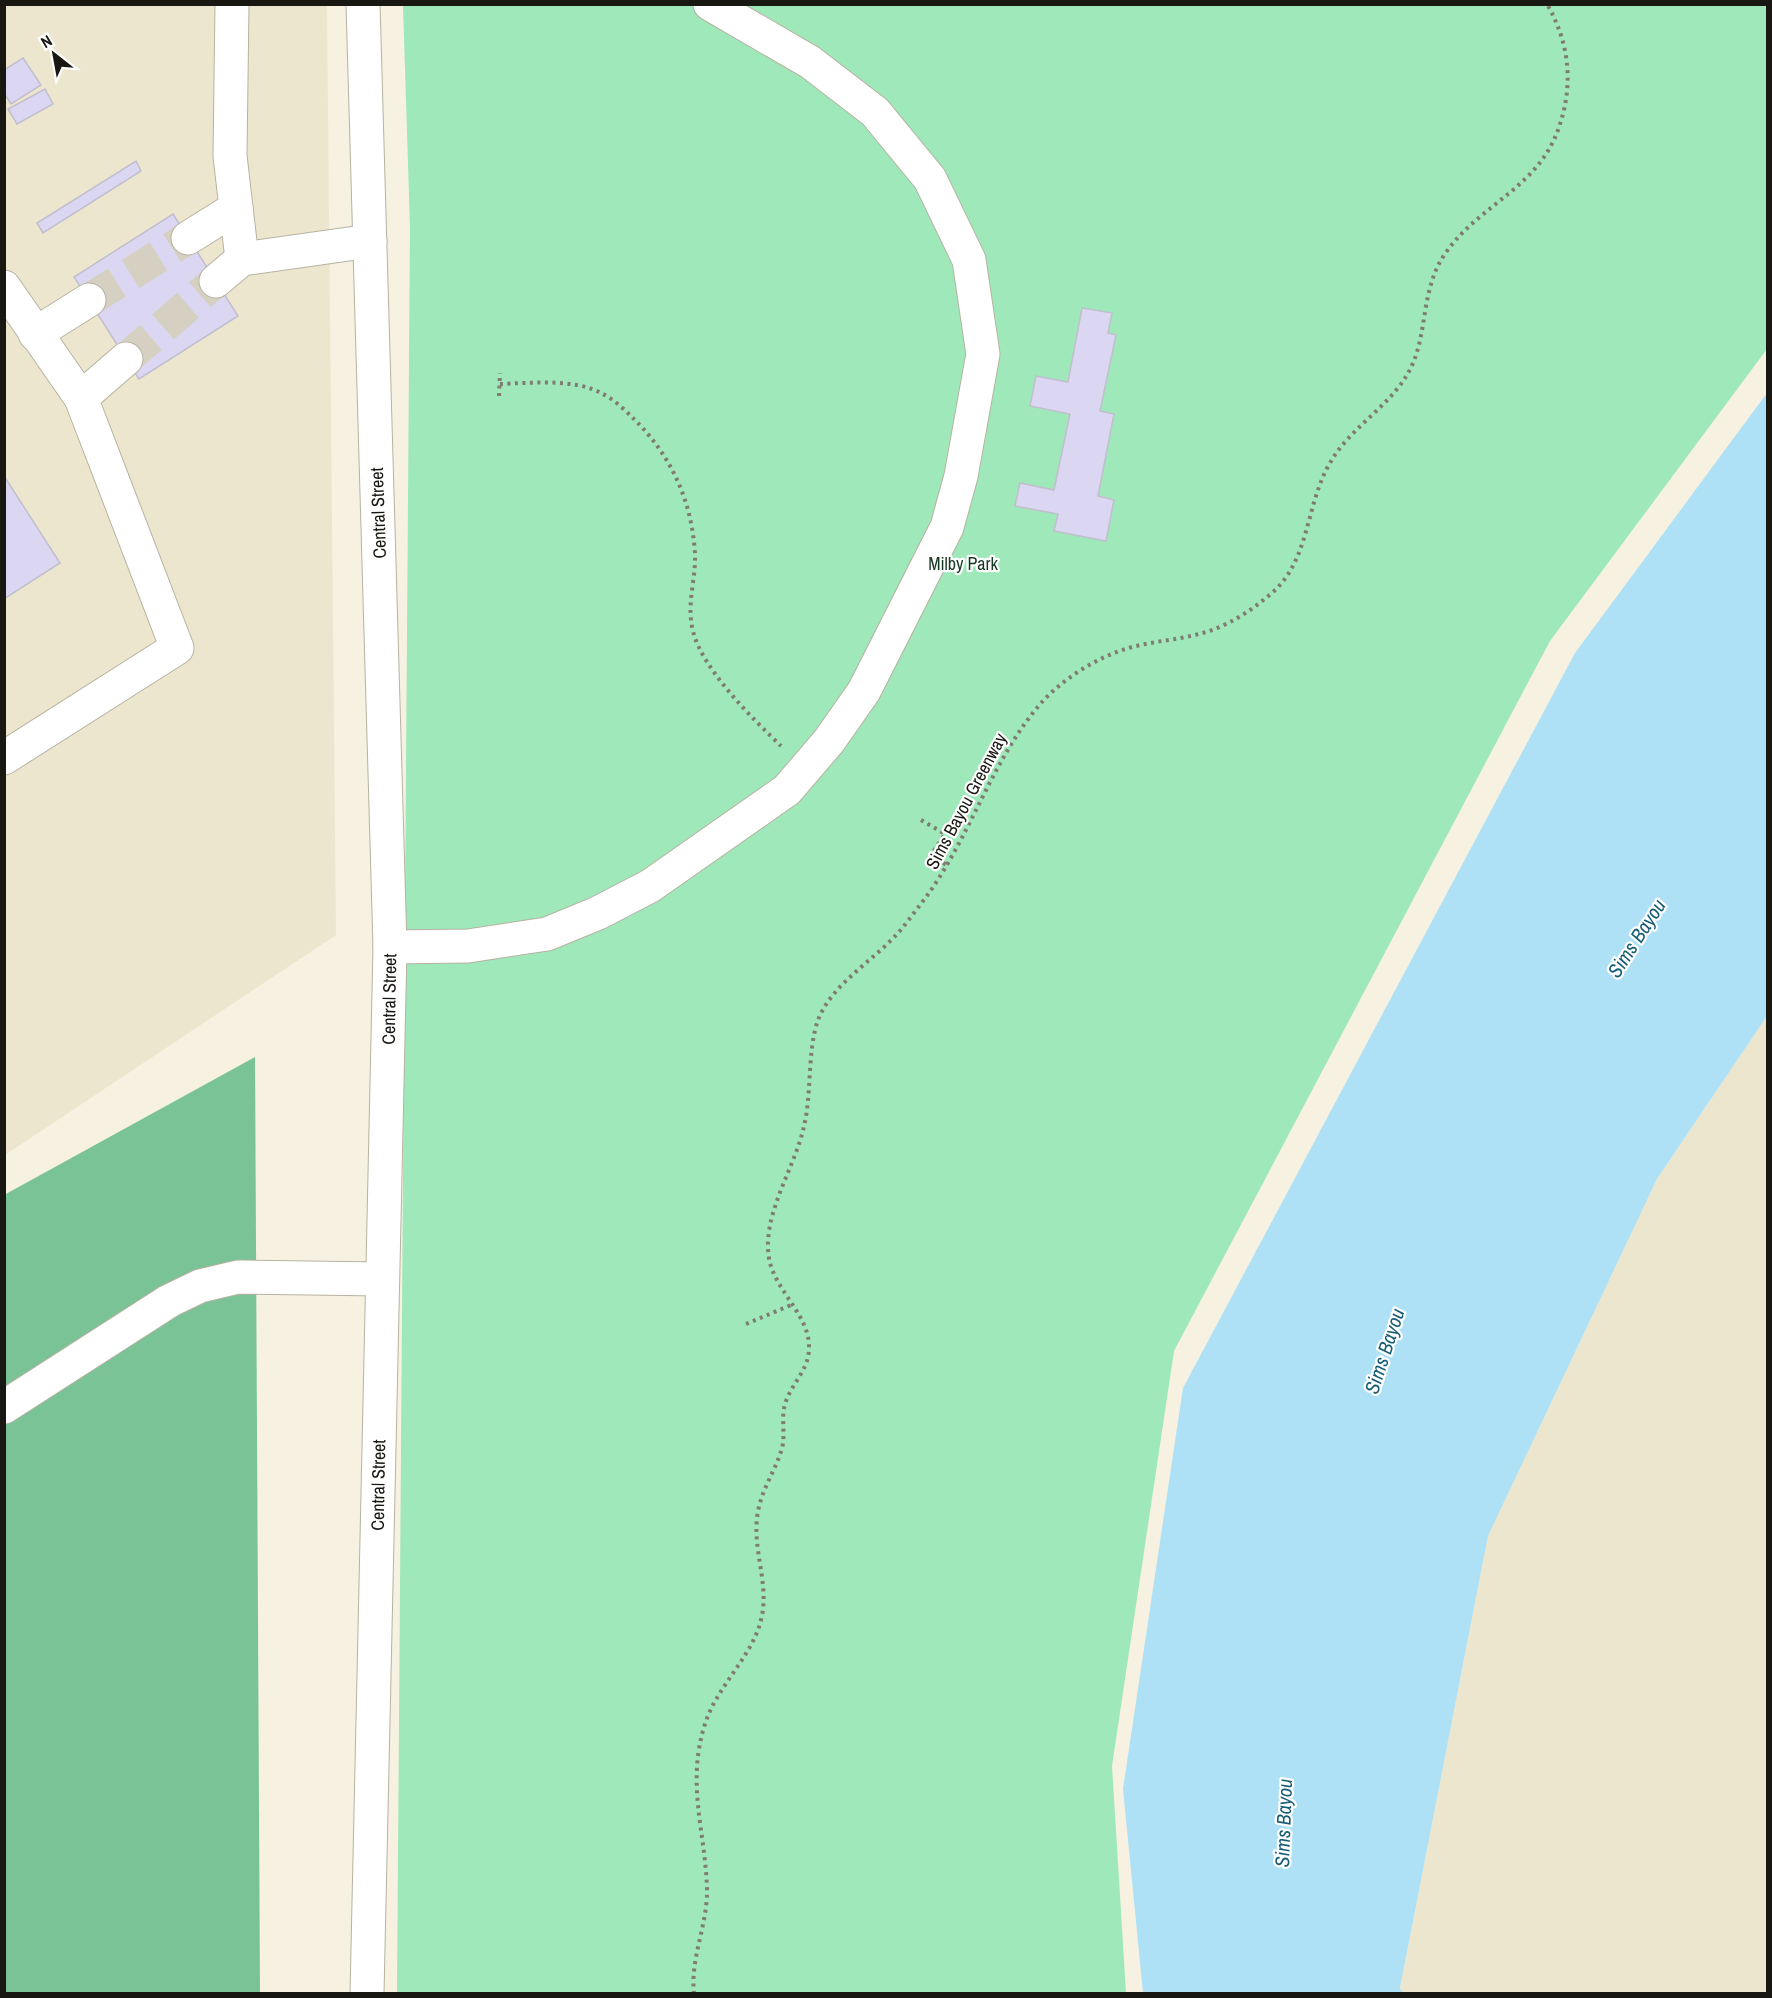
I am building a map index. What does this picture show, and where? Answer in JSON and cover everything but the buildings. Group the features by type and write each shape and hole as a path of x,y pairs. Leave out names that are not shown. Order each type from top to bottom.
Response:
{"street":[{"path":"232,4 230,156 242,259"},
{"name":"Central Street","path":"363,4 390,946 367,1994"},
{"path":"390,946 468,946 547,934 598,913 650,886 707,849 787,790 829,741 864,691 947,527 961,476 983,354 969,260 930,179 875,112 810,62 710,4"},
{"path":"188,238 236,208"},
{"path":"216,281 242,259 370,241"},
{"path":"4,287 81,398 177,648 4,758"},
{"path":"35,334 88,300"},
{"path":"81,398 126,359"},
{"path":"4,1407 169,1301 200,1286 238,1277 382,1279"}],"path":[{"name":"Sims Bayou Greenway","path":"694,1994 692,1974 706,1916 707,1889 694,1779 702,1732 712,1704 755,1636 763,1615 763,1592 754,1540 759,1505 785,1440 782,1422 786,1401 806,1366 810,1344 804,1323 791,1305 770,1261 769,1239 774,1208 791,1171 805,1124 818,1020 835,993 897,934 948,866 1014,738 1046,698 1070,677 1100,659 1132,647 1183,639 1220,627 1252,610 1282,584 1298,555 1317,490 1330,462 1349,436 1404,380 1416,358 1432,280 1446,251 1467,230 1530,177 1549,150 1562,115 1567,57 1562,31 1547,4"},
{"path":"499,396 500,373"},
{"path":"500,384 573,386 603,393 624,409 652,437 669,461 686,500 695,557 689,605 693,633 705,657 744,710 805,769"},
{"path":"921,820 945,834 931,855 948,866"},
{"path":"746,1324 791,1305"}],"shaded area":[{"path":"5,5 327,5 336,935 5,1155"},
{"path":"1767,1016 1767,1993 1403,1994 1400,1988 1488,1536 1657,1179"}],"green space":[{"name":"Milby Park","path":"403,5 1767,5 1767,349 1550,641 1174,1351 1112,1766 1126,1993 397,1994 410,227"},
{"path":"255,1057 260,1993 5,1993 4,1195"}],"water":[{"name":"Sims Bayou","path":"1767,393 1767,1016 1657,1179 1488,1536 1400,1988 1403,1993 1143,1993 1123,1789 1183,1388 1575,653"}],"tunnel":[{"path":"89,300 188,238"},
{"path":"126,359 216,281"}]}
